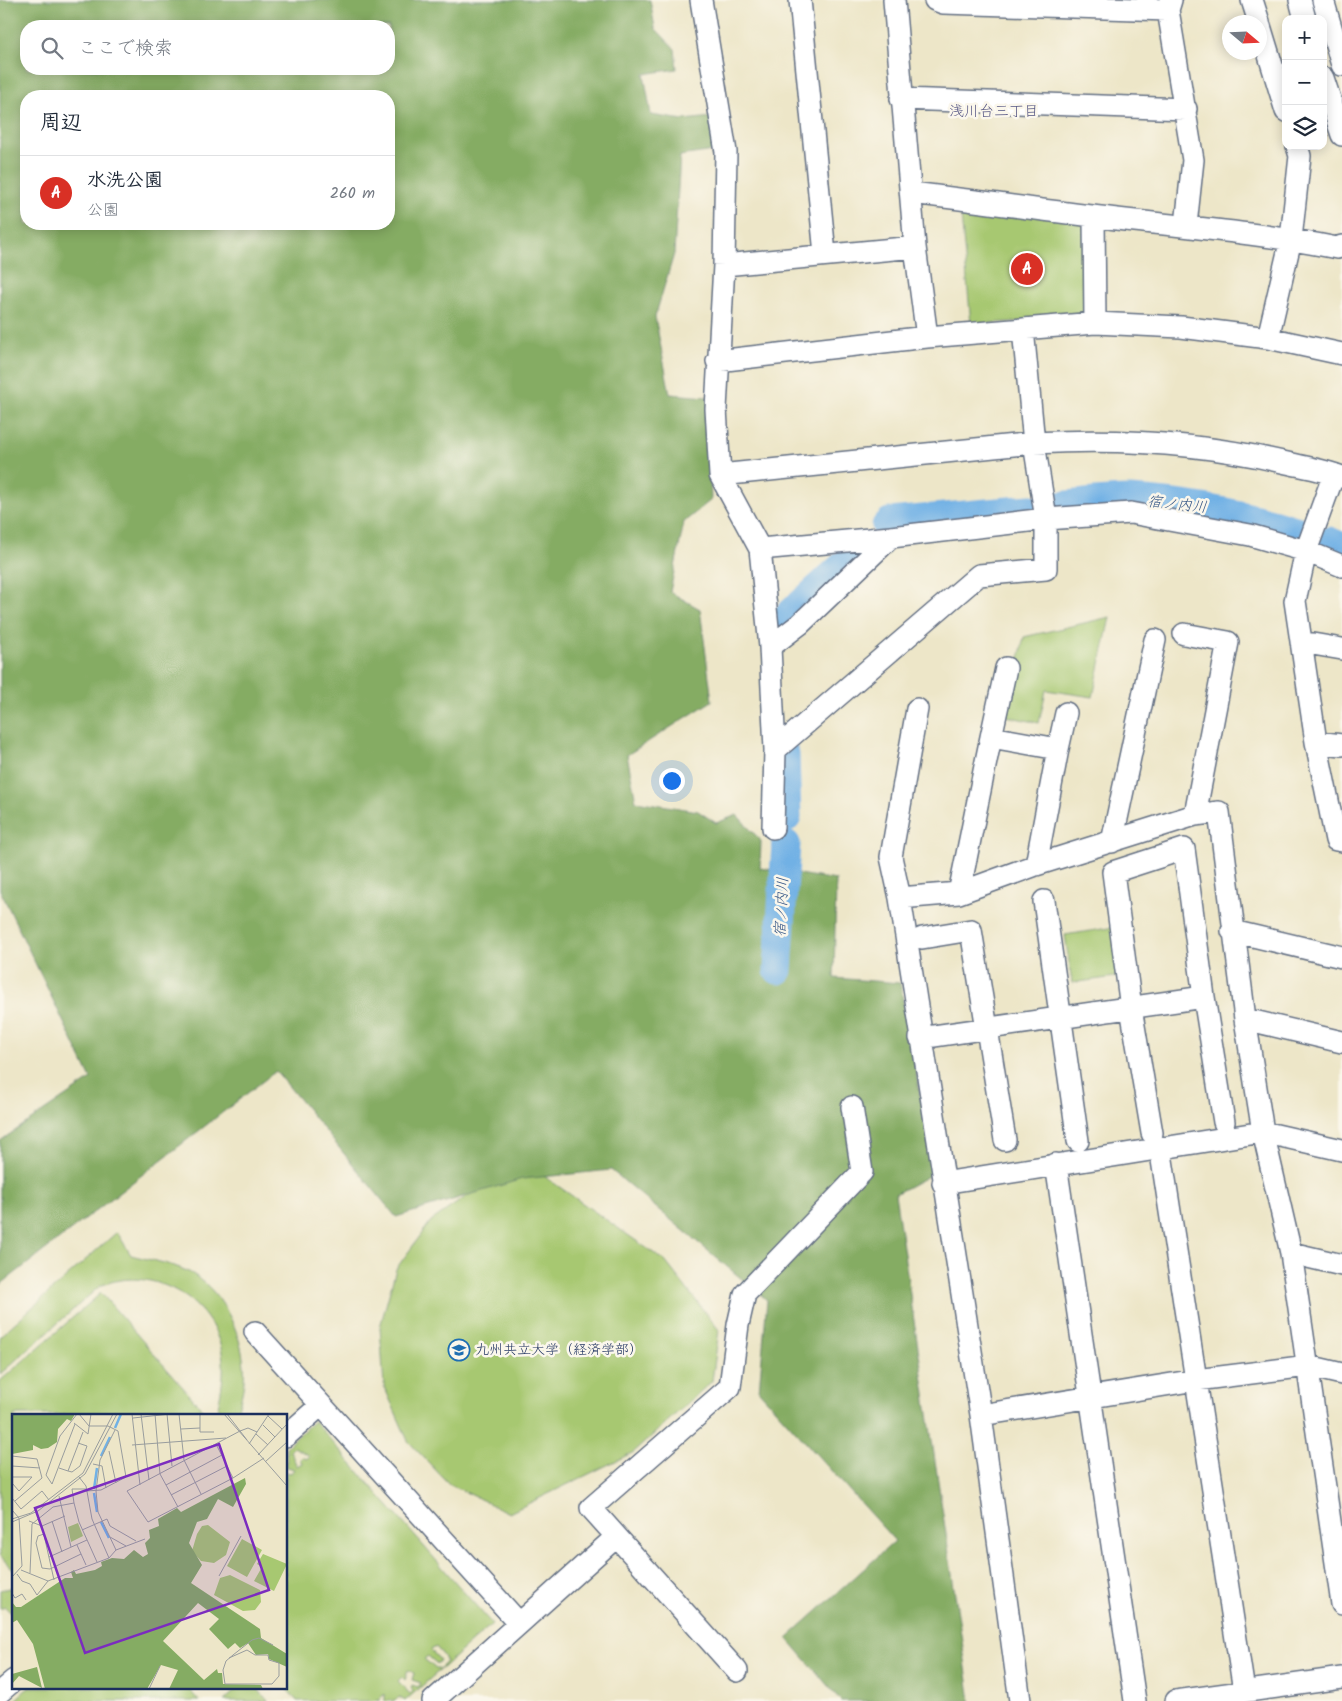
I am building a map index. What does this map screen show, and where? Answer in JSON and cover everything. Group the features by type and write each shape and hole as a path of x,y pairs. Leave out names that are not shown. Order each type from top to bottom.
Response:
{"street":[{"path":"701,0 726,152 724,265 717,361 716,409 720,475 760,549 770,647 775,750 773,828"},
{"path":"800,0 825,254"},
{"path":"894,0 915,247 926,337"},
{"path":"935,0 943,3 1169,5 1193,160 1186,225"},
{"path":"1252,0 1256,15"},
{"path":"1300,0 1304,15"},
{"path":"1323,0 1342,65"},
{"path":"1267,50 1284,105"},
{"path":"1327,90 1342,134"},
{"path":"901,99 1186,109"},
{"path":"1268,338 1290,239 1300,156 1298,150"},
{"path":"911,193 1094,216 1186,225 1290,239 1337,248 1342,246"},
{"path":"1094,216 1095,323"},
{"path":"724,265 915,247"},
{"path":"717,361 926,337 1095,323 1181,327 1268,338 1342,354"},
{"path":"775,750 979,575 1046,569 1046,520 1034,443 1023,329"},
{"path":"720,475 1034,443 1087,440 1179,443 1253,454 1338,476 1306,552 1295,601 1316,742 1336,840 1342,841"},
{"path":"760,549 1046,520 1131,514 1250,535 1306,552 1342,566"},
{"path":"770,647 800,624 891,537"},
{"path":"1184,634 1228,642 1195,815"},
{"path":"1112,842 1155,640"},
{"path":"1301,642 1342,649"},
{"path":"959,892 1006,668"},
{"path":"918,709 891,857 900,898 920,1038 981,1415 1020,1701"},
{"path":"1036,865 1066,713"},
{"path":"991,737 1058,749"},
{"path":"1316,742 1342,745"},
{"path":"900,898 959,892 1036,865 1195,815 1219,812 1232,931 1263,1132 1291,1253 1308,1366 1334,1503 1342,1604"},
{"path":"1224,1122 1204,997 1184,849 1113,872 1131,1008 1156,1140 1196,1380 1244,1691"},
{"path":"1044,902 1078,1141"},
{"path":"922,938 971,930 1005,1140"},
{"path":"1232,931 1342,957"},
{"path":"920,1038 1204,997"},
{"path":"1245,1019 1342,1042"},
{"path":"737,1671 591,1508 730,1387 738,1325 745,1294 862,1172 852,1107"},
{"path":"943,1183 1056,1164 1156,1140 1263,1132 1342,1150"},
{"path":"1056,1164 1135,1701"},
{"path":"1291,1253 1342,1265"},
{"path":"255,1332 519,1623"},
{"path":"981,1415 1089,1396 1308,1366 1342,1374"},
{"path":"288,1434 320,1405"},
{"path":"445,1697 519,1623 616,1537"},
{"path":"1176,1701 1342,1678"},
{"path":"0,1692 12,1682"}],"green space":[{"path":"0,0 650,0 655,28 675,49 677,69 644,74 651,115 684,120 711,117 714,151 680,156 674,254 655,317 670,394 708,397 711,500 684,522 670,592 700,609 712,701 627,755 636,801 698,811 716,823 737,815 761,841 760,868 836,880 834,978 900,983 934,1173 895,1194 971,1701 841,1701 787,1638 895,1541 759,1391 767,1300 611,1170 522,1179 396,1217 276,1071 0,1285 0,1141 91,1079 0,890"},
{"path":"960,204 1090,221 1088,318 971,324"},
{"path":"1110,617 1093,697 1046,690 1039,723 1006,716 1024,637"},
{"path":"1115,927 1122,976 1072,983 1065,935"},
{"path":"538,1172 665,1261 719,1330 712,1381 634,1452 509,1513 449,1484 408,1441 384,1386 380,1327 396,1269 431,1221 480,1187"},
{"path":"117,1232 131,1255 180,1268 199,1278 219,1299 227,1311 238,1338 244,1366 244,1384 236,1414 215,1414 221,1393 223,1364 220,1345 209,1320 184,1296 169,1287 152,1281 135,1279 117,1281 100,1286 0,1374 0,1336"},
{"path":"101,1293 206,1414 12,1414 12,1569 0,1556 0,1381"},
{"path":"314,1421 492,1624 405,1701 399,1697 395,1701 385,1701 385,1694 380,1698 380,1701 376,1699 374,1701 297,1701 286,1688 288,1688 288,1472 291,1473 294,1469 288,1467 288,1445","holes":["294,1447 310,1456 306,1459 303,1457 300,1459 302,1463 297,1466 290,1451","436,1647 446,1661 440,1669 436,1669 424,1659 428,1656 437,1664 440,1660 431,1650","408,1670 414,1673 412,1680 421,1683 418,1687 412,1685 413,1691 410,1694 398,1681 402,1677 405,1680"]},
{"path":"12,1587 12,1614 5,1607 0,1609 0,1590"},
{"path":"28,1688 188,1688 199,1701 14,1701"},
{"path":"238,1688 257,1688 268,1701 224,1701"}],"waterway":[{"name":"宿ノ内川","path":"1056,506 1120,500 1192,506 1234,514 1296,530"},
{"name":"宿ノ内川","path":"886,526 890,522 1031,509"},
{"name":"宿ノ内川","path":"1329,541 1342,547"},
{"name":"宿ノ内川","path":"780,623 859,551"},
{"name":"宿ノ内川","path":"785,755 787,817"},
{"name":"宿ノ内川","path":"778,970 786,844"}],"place":[{"name":"水洗公園","path":"1027,269"},
{"name":"九州共立大学（経済学部）","path":"459,1350"}],"district":[{"name":"浅川台三丁目","path":"994,112"}]}
